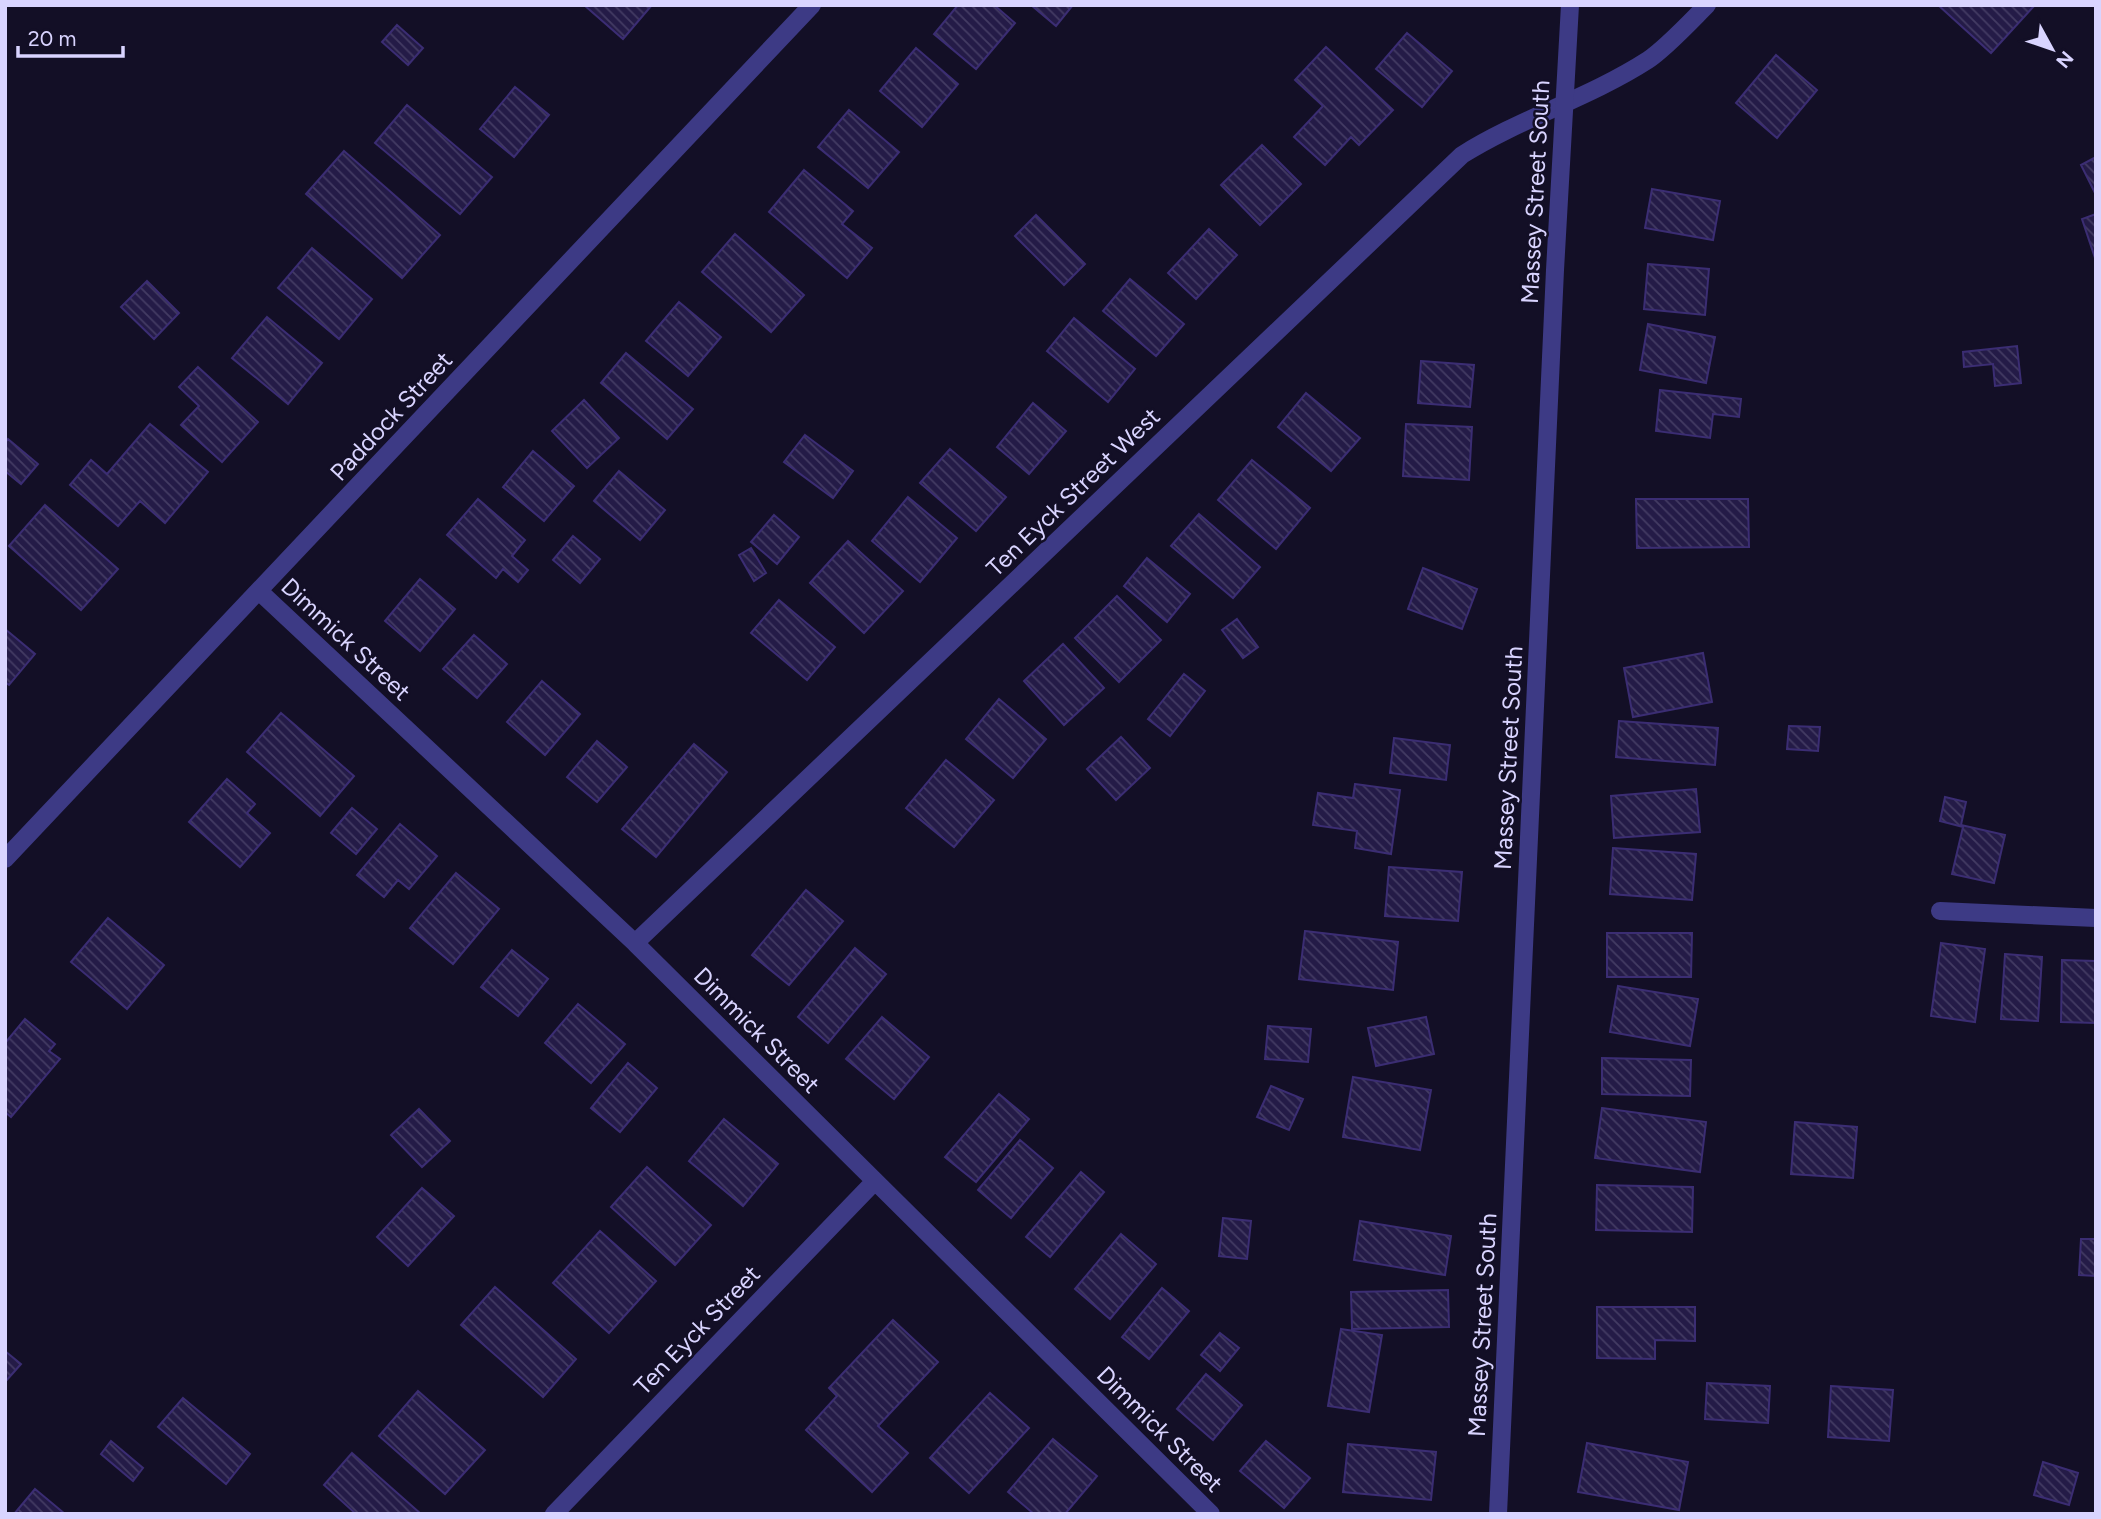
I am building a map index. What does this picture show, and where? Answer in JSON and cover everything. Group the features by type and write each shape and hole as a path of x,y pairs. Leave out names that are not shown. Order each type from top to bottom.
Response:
{"street":[{"name":"Paddock Street","path":"5,859 812,5"},
{"name":"Massey Street South","path":"1498,1514 1570,5"},
{"name":"Ten Eyck Street West","path":"635,943 1462,155 1487,139 1565,105 1650,59 1707,5"},
{"name":"Dimmick Street","path":"260,591 635,943 1212,1514"},
{"path":"1940,911 2096,918"},
{"name":"Ten Eyck Street","path":"554,1514 875,1181"}],"building":[{"path":"584,5 652,5 623,39"},
{"path":"958,5 994,5 1015,23 976,69 934,34"},
{"path":"1031,5 1073,5 1056,26"},
{"path":"1938,5 2035,5 1991,53"},
{"path":"397,25 423,48 408,65 382,42"},
{"path":"1407,33 1452,71 1422,107 1376,69"},
{"path":"1326,47 1393,110 1359,145 1351,137 1325,165 1294,137 1323,106 1295,80"},
{"path":"916,48 958,84 922,127 880,91"},
{"path":"1776,55 1817,90 1777,138 1736,103"},
{"path":"515,87 549,115 514,157 480,129"},
{"path":"407,105 492,177 460,214 375,143"},
{"path":"849,110 899,152 868,188 818,147"},
{"path":"1262,145 1301,184 1260,225 1221,185"},
{"path":"344,151 440,235 402,278 306,194"},
{"path":"2096,157 2096,195 2081,165"},
{"path":"804,170 853,211 842,224 872,248 847,278 769,212"},
{"path":"1652,189 1720,201 1713,240 1645,228"},
{"path":"2096,214 2096,261 2082,219"},
{"path":"1036,215 1085,264 1064,285 1015,236"},
{"path":"1209,229 1237,255 1196,299 1168,273"},
{"path":"735,234 804,295 771,332 702,272"},
{"path":"312,248 372,299 339,339 278,288"},
{"path":"1648,264 1709,269 1705,315 1644,309"},
{"path":"1130,279 1184,324 1156,356 1103,311"},
{"path":"147,281 179,313 154,339 121,307"},
{"path":"679,302 721,337 688,376 646,341"},
{"path":"267,317 322,363 288,404 232,358"},
{"path":"1074,318 1135,369 1108,402 1047,351"},
{"path":"1648,324 1715,337 1706,383 1640,370"},
{"path":"2017,346 2021,383 1995,386 1993,364 1964,367 1963,352"},
{"path":"626,353 693,409 667,439 601,383"},
{"path":"1421,361 1474,365 1470,407 1418,403"},
{"path":"198,367 258,422 222,462 181,425 199,406 179,387"},
{"path":"1660,390 1741,399 1739,417 1713,414 1710,438 1656,431"},
{"path":"1306,393 1360,438 1331,471 1278,427"},
{"path":"584,400 619,438 587,468 552,431"},
{"path":"1033,403 1066,431 1029,474 997,447"},
{"path":"150,424 208,472 165,523 140,501 118,526 70,485 91,460 107,474"},
{"path":"1406,424 1472,427 1469,480 1403,476"},
{"path":"805,435 853,471 833,498 784,462"},
{"path":"8,439 38,464 21,484 5,471 5,443"},
{"path":"950,449 1006,497 976,531 920,483"},
{"path":"533,451 574,486 544,521 503,487"},
{"path":"1252,460 1310,508 1276,549 1218,500"},
{"path":"619,471 665,510 640,540 594,501"},
{"path":"908,497 957,538 920,582 872,541"},
{"path":"478,499 525,540 512,556 528,570 518,582 503,569 496,578 447,535"},
{"path":"1636,499 1748,499 1749,547 1637,548"},
{"path":"45,505 118,569 81,610 9,546"},
{"path":"1199,514 1260,567 1233,598 1171,546"},
{"path":"774,515 799,537 777,564 751,542"},
{"path":"573,536 600,559 580,583 553,560"},
{"path":"848,541 903,591 864,633 810,583"},
{"path":"751,548 766,573 754,581 739,555"},
{"path":"1147,558 1190,594 1167,622 1124,586"},
{"path":"1423,568 1477,589 1462,629 1408,609"},
{"path":"420,579 455,609 420,651 385,621"},
{"path":"1117,596 1161,640 1119,682 1075,638"},
{"path":"779,600 835,647 807,680 751,633"},
{"path":"1237,619 1258,647 1243,658 1222,630"},
{"path":"5,629 35,654 9,685 5,682"},
{"path":"474,635 507,664 477,698 443,669"},
{"path":"1063,644 1104,688 1064,725 1024,681"},
{"path":"1703,653 1712,702 1633,717 1624,668"},
{"path":"1184,674 1205,691 1170,736 1148,719"},
{"path":"542,681 580,714 545,755 507,722"},
{"path":"999,699 1046,739 1013,778 966,739"},
{"path":"281,713 354,776 320,816 247,752"},
{"path":"1619,721 1718,728 1715,765 1616,757"},
{"path":"1789,726 1820,727 1818,751 1787,749"},
{"path":"1121,737 1150,768 1116,800 1087,769"},
{"path":"1394,738 1450,745 1446,780 1390,773"},
{"path":"597,741 627,767 597,802 567,777"},
{"path":"694,744 727,772 656,857 622,829"},
{"path":"946,760 994,800 954,847 906,808"},
{"path":"227,779 255,804 247,813 270,833 240,867 189,822"},
{"path":"1355,784 1400,790 1391,854 1355,848 1357,831 1313,825 1318,793 1353,798"},
{"path":"1696,789 1700,832 1614,838 1611,796"},
{"path":"1945,797 1966,802 1961,825 2005,835 1994,883 1952,874 1963,827 1940,821"},
{"path":"352,808 377,829 356,854 331,833"},
{"path":"400,824 437,856 409,889 398,880 384,897 357,875"},
{"path":"1613,848 1696,854 1692,900 1610,894"},
{"path":"1389,867 1462,872 1458,921 1385,916"},
{"path":"456,873 499,909 453,964 410,928"},
{"path":"806,890 843,921 789,985 752,955"},
{"path":"108,918 164,965 127,1009 71,962"},
{"path":"1305,931 1398,942 1393,990 1299,979"},
{"path":"1607,933 1692,933 1691,977 1607,977"},
{"path":"1941,943 1985,949 1975,1022 1931,1016"},
{"path":"855,948 886,974 828,1043 798,1017"},
{"path":"512,950 548,979 518,1016 481,987"},
{"path":"2005,954 2042,957 2038,1021 2001,1019"},
{"path":"2062,960 2096,961 2096,1023 2061,1022"},
{"path":"1618,986 1698,999 1690,1046 1610,1032"},
{"path":"578,1004 625,1044 591,1083 545,1043"},
{"path":"882,1017 929,1057 894,1099 846,1059"},
{"path":"1426,1017 1434,1054 1376,1066 1368,1028"},
{"path":"25,1019 55,1044 49,1051 60,1059 11,1117 5,1112 5,1043"},
{"path":"1268,1026 1311,1029 1308,1062 1265,1059"},
{"path":"1602,1058 1691,1060 1690,1096 1602,1094"},
{"path":"628,1063 657,1088 620,1132 591,1108"},
{"path":"1353,1077 1431,1090 1420,1150 1343,1137"},
{"path":"1271,1086 1303,1099 1289,1130 1257,1117"},
{"path":"999,1094 1029,1119 976,1182 945,1157"},
{"path":"1602,1108 1706,1122 1700,1172 1595,1158"},
{"path":"419,1109 450,1141 422,1167 391,1135"},
{"path":"724,1119 778,1164 743,1206 689,1161"},
{"path":"1795,1122 1857,1127 1853,1178 1791,1174"},
{"path":"1020,1140 1053,1168 1011,1218 978,1190"},
{"path":"647,1167 711,1225 675,1265 611,1207"},
{"path":"1081,1172 1104,1192 1050,1257 1026,1237"},
{"path":"1597,1185 1693,1187 1692,1232 1596,1230"},
{"path":"422,1188 454,1216 408,1266 377,1237"},
{"path":"1223,1218 1251,1221 1247,1259 1219,1256"},
{"path":"1360,1221 1451,1236 1445,1275 1354,1260"},
{"path":"600,1231 656,1281 609,1333 553,1283"},
{"path":"1121,1234 1156,1264 1110,1319 1075,1289"},
{"path":"2081,1239 2096,1239 2096,1276 2079,1275"},
{"path":"495,1287 576,1359 543,1397 461,1325"},
{"path":"1162,1288 1189,1311 1149,1359 1122,1337"},
{"path":"1448,1290 1449,1327 1352,1329 1351,1292"},
{"path":"1597,1307 1695,1307 1695,1341 1655,1340 1655,1359 1597,1358"},
{"path":"893,1320 938,1362 878,1426 908,1453 872,1492 806,1430 837,1396 829,1388"},
{"path":"1341,1329 1382,1335 1369,1412 1328,1406"},
{"path":"1220,1333 1239,1348 1220,1371 1201,1355"},
{"path":"5,1351 21,1364 5,1382"},
{"path":"1206,1374 1242,1405 1213,1440 1177,1409"},
{"path":"1707,1383 1770,1386 1768,1423 1705,1419"},
{"path":"1831,1386 1893,1390 1889,1441 1828,1437"},
{"path":"418,1391 485,1450 445,1494 379,1436"},
{"path":"990,1393 1029,1428 969,1493 930,1458"},
{"path":"183,1398 250,1454 226,1484 158,1427"},
{"path":"1053,1439 1097,1476 1065,1514 1034,1514 1008,1492"},
{"path":"111,1441 143,1468 133,1481 101,1454"},
{"path":"1266,1441 1310,1478 1284,1508 1240,1471"},
{"path":"1587,1443 1688,1462 1679,1510 1578,1492"},
{"path":"1348,1444 1436,1452 1431,1500 1343,1492"},
{"path":"352,1453 421,1514 356,1514 324,1485"},
{"path":"2043,1462 2078,1473 2069,1505 2034,1495"},
{"path":"35,1489 65,1514 14,1514"}]}
